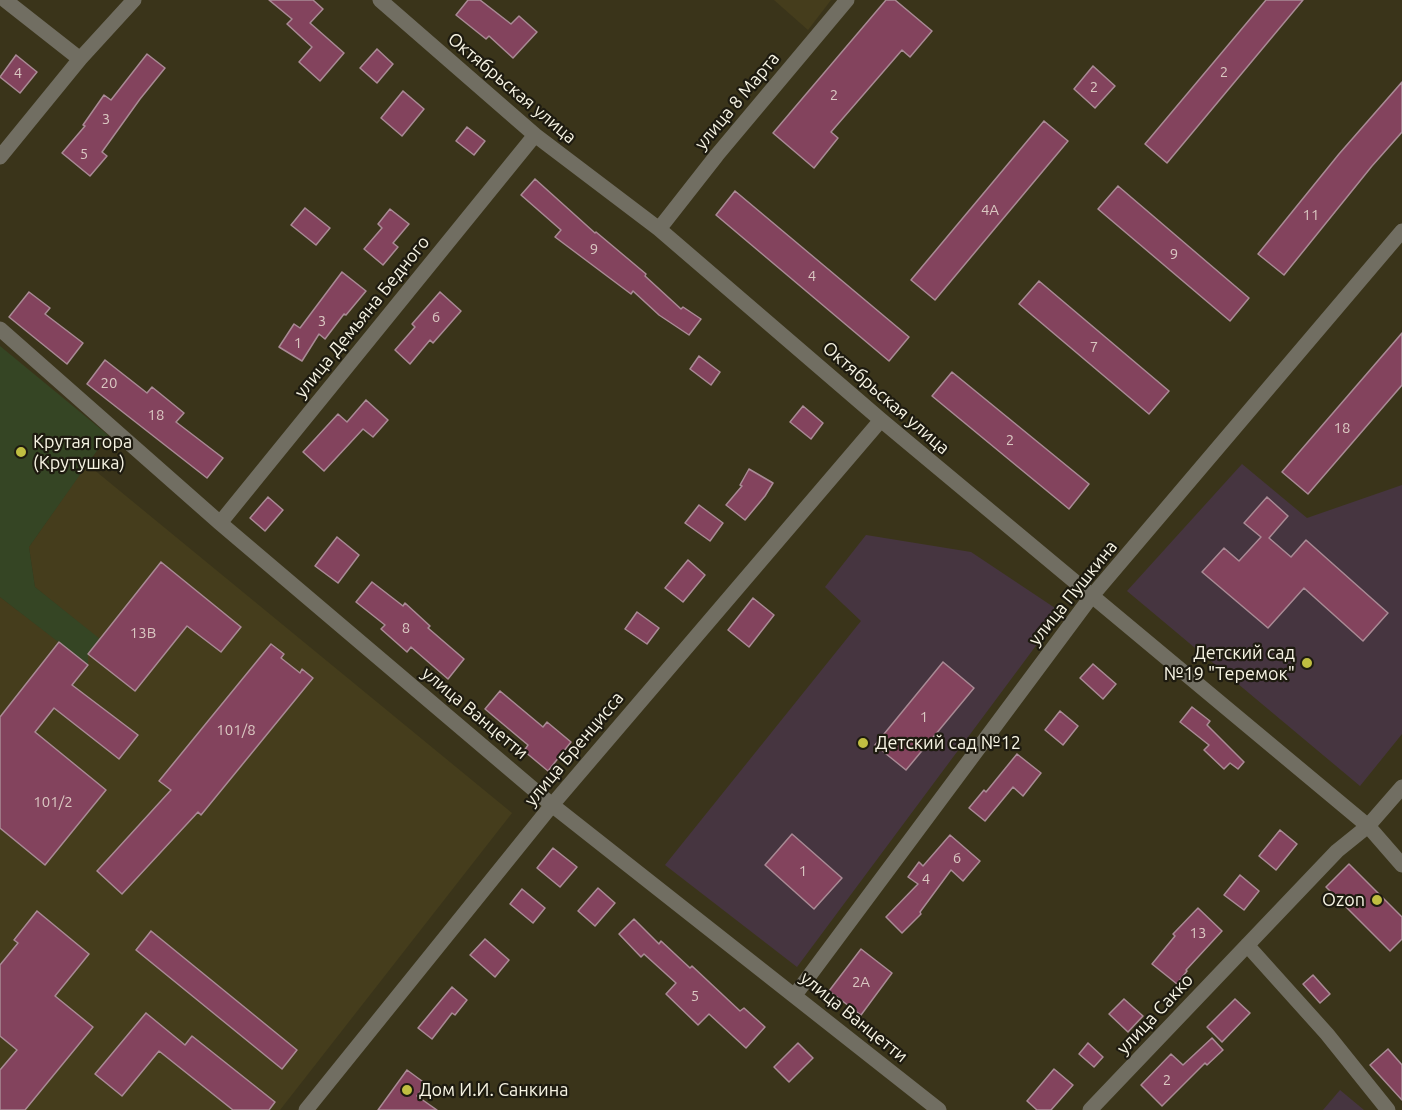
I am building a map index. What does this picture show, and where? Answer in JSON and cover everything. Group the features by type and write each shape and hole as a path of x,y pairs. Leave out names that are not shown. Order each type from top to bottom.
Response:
{"street":[{"path":"5,0 80,59"},
{"path":"0,157 80,59 134,0"},
{"name":"Октябрьская улица","path":"380,0 399,6 534,135 659,230 1091,597 1368,826 1402,865"},
{"name":"улица 8 Марта","path":"659,230 717,155 847,0"},
{"name":"улица Демьяна Бедного","path":"220,523 534,135"},
{"name":"улица Пушкина","path":"795,995 1091,597 1402,231"},
{"name":"улица Ванцетти","path":"0,329 220,523 552,805 939,1110"},
{"name":"улица Бренцисса","path":"310,1105 552,805 856,446 881,420"},
{"name":"улица Сакко","path":"1090,1110 1337,851 1368,826 1402,787"},
{"path":"1247,945 1327,1034 1388,1110"},
{"path":"310,1105 326,1110"}],"shaded area":[{"path":"774,0 831,0 808,30"},
{"path":"87,464 512,813 280,1110 0,1110 0,597 59,642 88,654 99,639 35,587 29,547"},
{"name":"Детский сад №19 \"Теремок\"","path":"1242,464 1307,518 1402,485 1402,734 1360,786 1127,591"},
{"name":"Детский сад №12","path":"866,535 971,552 1061,612 797,967 665,865 861,621 825,587"},
{"path":"1340,1090 1364,1110 1323,1110"}],"green space":[{"path":"0,346 108,435 29,547 35,587 100,639 88,653 88,665 0,597"}],"building":[{"path":"269,0 313,0 323,9 310,23 344,53 320,81 299,62 312,47 287,24 292,19"},
{"path":"468,0 480,0 511,24 519,16 537,32 513,58 489,36 486,39 456,15"},
{"path":"886,0 895,0 932,31 910,57 902,50 831,132 838,138 814,168 773,133"},
{"path":"1266,0 1303,0 1167,163 1145,144"},
{"path":"377,49 393,64 377,83 360,68"},
{"path":"147,54 165,68 102,152 107,156 90,176 62,153 85,126 83,125 104,95 111,100"},
{"path":"16,55 37,72 20,93 0,77"},
{"path":"1093,66 1115,86 1095,108 1074,89"},
{"path":"1402,82 1402,132 1284,275 1258,254 1339,154"},
{"path":"403,91 424,109 402,136 381,118"},
{"path":"1044,121 1068,141 935,300 911,280"},
{"path":"467,127 485,141 474,155 456,141"},
{"path":"535,179 595,233 646,274 645,276 681,309 683,307 701,319 689,335 659,315 633,291 631,294 555,237 561,230 521,195"},
{"path":"1118,186 1249,298 1230,321 1098,209"},
{"path":"735,191 909,337 889,361 716,215"},
{"path":"305,208 330,228 316,245 291,225"},
{"path":"390,209 409,224 393,243 398,247 383,265 364,249 382,228 378,224"},
{"path":"342,272 366,291 346,315 344,314 325,339 319,334 302,361 279,347 294,324 300,328"},
{"path":"1039,281 1169,391 1149,414 1019,304"},
{"path":"29,292 50,308 45,314 83,343 67,364 9,317"},
{"path":"440,292 461,311 433,343 430,340 410,364 395,350 415,327 412,324"},
{"path":"1402,333 1402,385 1308,494 1282,472"},
{"path":"699,356 720,372 711,385 690,369"},
{"path":"105,360 147,393 152,387 184,413 176,422 223,458 207,478 87,384"},
{"path":"952,372 1089,484 1069,509 932,396"},
{"path":"366,400 388,420 373,437 363,429 324,471 303,452 338,414 347,422"},
{"path":"803,406 823,423 811,439 790,422"},
{"path":"749,469 773,483 745,520 726,505 742,486 740,485"},
{"path":"268,497 283,510 265,531 250,518"},
{"path":"1267,497 1288,516 1269,538 1291,557 1306,540 1388,613 1363,641 1304,588 1268,628 1202,572 1224,548 1239,561 1261,537 1244,523"},
{"path":"699,505 723,523 710,541 685,523"},
{"path":"337,537 359,555 338,583 315,566"},
{"path":"688,560 705,575 683,602 665,588"},
{"path":"161,562 241,627 221,652 187,626 135,691 88,654"},
{"path":"372,582 403,606 405,603 430,626 428,628 464,659 448,679 411,647 407,652 381,629 385,625 356,602"},
{"path":"753,598 774,615 749,647 728,630"},
{"path":"637,612 659,628 647,644 625,629"},
{"path":"59,642 88,665 72,685 138,735 119,759 54,708 35,732 106,790 45,865 0,828 0,717"},
{"path":"271,644 284,654 281,658 300,673 302,669 313,678 201,815 198,812 122,894 97,871 171,790 159,781"},
{"path":"943,662 974,688 906,770 875,745"},
{"path":"1093,664 1116,684 1103,699 1080,678"},
{"path":"500,691 543,727 547,722 571,742 548,771 524,751 528,745 485,709"},
{"path":"1192,707 1210,721 1207,725 1244,762 1238,769 1230,763 1224,769 1204,750 1209,745 1180,722"},
{"path":"1060,711 1078,726 1063,745 1045,730"},
{"path":"1017,754 1041,773 1023,796 1013,787 985,821 969,808 984,790 986,792"},
{"path":"1280,830 1297,844 1276,870 1259,856"},
{"path":"792,834 842,878 814,909 765,865"},
{"path":"950,835 980,861 963,881 951,870 920,912 921,914 902,933 886,917 918,884 908,877 919,862 923,866"},
{"path":"553,848 577,867 560,887 537,868"},
{"path":"1349,864 1402,917 1402,939 1390,951 1326,887"},
{"path":"1240,875 1259,891 1244,910 1224,895"},
{"path":"598,888 615,903 595,926 578,911"},
{"path":"522,889 545,908 533,923 510,904"},
{"path":"1198,908 1222,931 1186,970 1177,984 1152,964 1175,936 1173,934"},
{"path":"37,911 89,954 55,996 93,1027 25,1110 0,1110 0,1070 17,1050 0,1036 0,965 18,943 14,940"},
{"path":"634,919 659,944 661,941 690,968 692,966 740,1011 744,1008 765,1027 746,1048 709,1014 698,1025 666,994 676,983 644,954 641,957 619,934"},
{"path":"151,931 297,1050 282,1069 136,950"},
{"path":"485,939 509,960 495,977 470,955"},
{"path":"861,949 892,973 861,1015 829,991"},
{"path":"1313,975 1330,994 1320,1003 1303,984"},
{"path":"452,987 467,1000 455,1015 452,1013 432,1039 418,1028"},
{"path":"1124,999 1143,1016 1128,1032 1109,1014"},
{"path":"1235,999 1250,1013 1222,1042 1207,1027"},
{"path":"146,1013 185,1045 192,1036 275,1102 269,1110 233,1110 159,1051 122,1096 95,1074"},
{"path":"1212,1038 1223,1050 1207,1065 1205,1063 1162,1106 1141,1085 1171,1054 1183,1065"},
{"path":"798,1043 813,1058 789,1082 774,1067"},
{"path":"1088,1043 1103,1057 1094,1067 1079,1054"},
{"path":"1388,1049 1402,1065 1402,1100 1370,1065"},
{"path":"1054,1069 1073,1085 1051,1110 1037,1110 1027,1101"},
{"name":"Дом И.И. Санкина","path":"407,1070 426,1084 417,1096 437,1110 378,1110"}],"place":[{"name":"Крутая гора (Крутушка)","path":"21,452"},
{"name":"Детский сад №19 \"Теремок\"","path":"1307,663"},
{"name":"Детский сад №12","path":"863,743"},
{"name":"Ozon","path":"1377,900"},
{"name":"Дом И.И. Санкина","path":"407,1090"}]}
